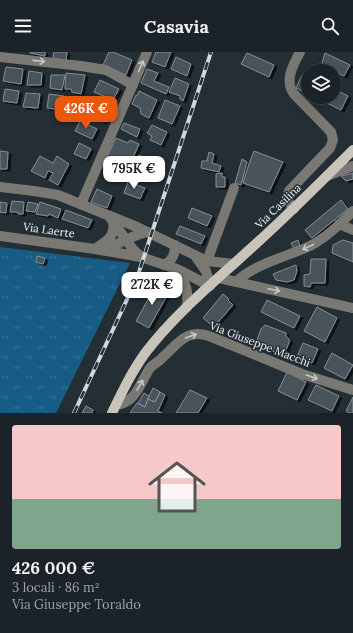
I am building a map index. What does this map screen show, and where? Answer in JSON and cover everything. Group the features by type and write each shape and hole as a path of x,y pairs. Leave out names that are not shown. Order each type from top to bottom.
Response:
{"main road":[{"name":"Via Casilina","path":"114,409 145,353 170,324 294,209 353,150"}],"street":[{"path":"81,204 147,52"},
{"path":"294,209 287,200 289,192 329,149 333,140 331,132 294,94 290,87 290,76 300,52"},
{"path":"0,57 106,70 133,85"},
{"path":"327,176 353,166"},
{"path":"0,187 58,195 147,232 207,261 234,264"},
{"path":"207,261 234,188"},
{"path":"236,282 248,272 320,240 353,211"},
{"path":"111,218 126,240 141,257"},
{"path":"95,249 106,242 110,237 114,228 111,218"},
{"path":"340,224 353,230"},
{"path":"95,249 110,247 137,234 147,232"},
{"name":"Via Laerte","path":"0,236 141,257 182,271 210,286"},
{"path":"175,245 173,256 167,266 181,277 186,284 187,307"},
{"path":"195,256 205,268 210,286"},
{"path":"219,278 353,308"},
{"name":"Via Giuseppe Macchi","path":"114,409 131,399 152,366 161,360 183,339 194,333 209,336 302,374 353,390"}],"green space":[{"path":"0,247 130,263 56,413 0,413"}],"building":[{"path":"45,52 45,56 30,53"},
{"path":"54,52 67,52 66,61 53,58"},
{"path":"109,52 113,52 132,60 126,75 103,65"},
{"path":"156,52 171,52 165,67 152,62"},
{"path":"247,53 274,65 269,77 241,64"},
{"path":"325,53 350,65 344,76 341,75 341,64 322,64"},
{"path":"176,57 191,64 187,76 171,69"},
{"path":"6,67 23,69 21,84 3,81"},
{"path":"147,69 158,73 154,81 169,87 166,94 141,83"},
{"path":"29,71 42,73 41,85 27,85"},
{"path":"66,73 85,75 81,94 72,92 71,89 65,89"},
{"path":"51,75 65,75 62,90 50,88"},
{"path":"301,77 301,90 296,88"},
{"path":"175,78 189,84 183,101 180,99 180,96 169,92"},
{"path":"100,80 119,89 113,100 94,92"},
{"path":"5,89 19,91 17,103 3,101"},
{"path":"139,91 157,100 149,118 141,114 140,108 132,104"},
{"path":"341,92 348,96 341,110 329,104 341,104"},
{"path":"26,93 40,94 38,108 23,107"},
{"path":"49,94 64,96 62,110 47,108"},
{"path":"91,98 110,107 103,122 83,112"},
{"path":"165,100 180,106 172,124 158,118"},
{"path":"80,121 97,129 92,139 75,131"},
{"path":"124,123 140,129 137,137 121,129"},
{"path":"152,125 167,132 161,145 150,140 152,136 147,133"},
{"path":"116,138 128,143 130,140 139,144 129,167 107,157"},
{"path":"79,143 91,149 86,159 74,154"},
{"path":"0,151 8,152 7,169 0,169"},
{"path":"254,151 283,162 269,192 243,183"},
{"path":"209,152 214,154 212,163 221,166 219,172 201,168 202,161 207,161"},
{"path":"139,155 151,161 144,175 135,171 138,166 135,165"},
{"path":"40,156 53,163 57,156 69,164 58,185 49,180 53,173 48,171 45,178 31,171"},
{"path":"242,159 247,162 241,185 235,183"},
{"path":"222,173 222,177 225,177 225,187 216,187 216,174"},
{"path":"353,173 353,179 346,181 341,176"},
{"path":"128,182 145,188 140,199 124,193"},
{"path":"97,189 112,196 107,208 91,202"},
{"path":"341,200 348,209 312,238 305,230"},
{"path":"12,201 24,202 23,214 18,214 18,212 10,212"},
{"path":"0,202 7,203 6,213 0,212"},
{"path":"28,202 38,204 35,212 26,211"},
{"path":"40,202 61,209 58,218 49,214 48,216 36,214"},
{"path":"192,208 212,216 207,226 188,218"},
{"path":"66,210 92,220 88,228 62,219"},
{"path":"180,226 205,236 201,244 176,234"},
{"path":"298,240 300,246 294,249 291,243"},
{"path":"343,240 353,243 353,262 332,253 333,245"},
{"path":"37,256 45,258 43,264 36,262"},
{"path":"311,259 326,259 325,283 311,283 310,287 304,286 304,275 310,274"},
{"path":"296,265 297,271 294,280 287,282 276,280 273,274"},
{"path":"156,285 169,292 149,328 136,321"},
{"path":"223,294 233,305 214,327 203,318"},
{"path":"267,300 300,316 294,328 261,312"},
{"path":"317,307 337,318 325,342 304,331"},
{"path":"265,325 286,333 286,336 290,340 284,355 255,345 261,329"},
{"path":"303,343 318,349 312,363 297,357"},
{"path":"332,353 353,365 345,379 324,368"},
{"path":"287,372 306,382 297,400 278,391"},
{"path":"316,385 339,396 332,411 308,400"},
{"path":"153,388 160,392 155,402 148,399"},
{"path":"190,390 207,398 198,413 176,413"},
{"path":"160,392 165,395 158,411 162,413 130,413 137,403 145,407 148,399 155,402"},
{"path":"144,393 149,396 145,407 138,403"},
{"path":"353,397 353,413 349,413 346,411"},
{"path":"86,406 93,410 92,413 82,413"}],"railway":[{"path":"74,413 137,278 211,52"}]}
